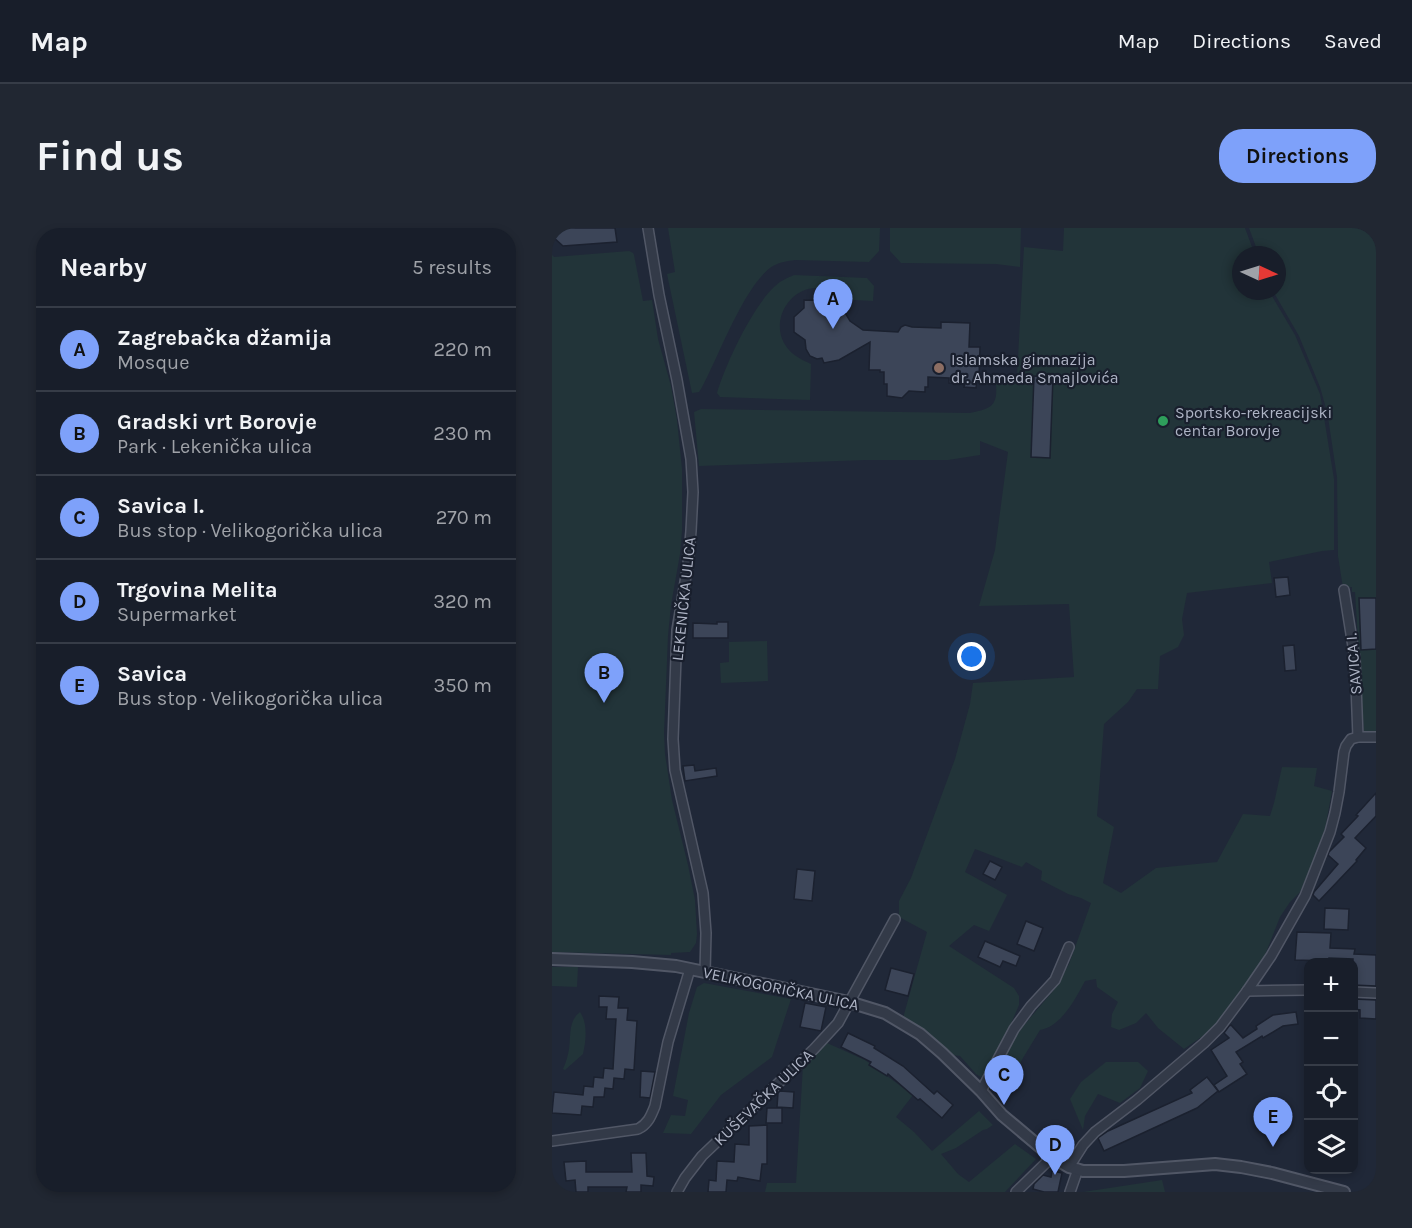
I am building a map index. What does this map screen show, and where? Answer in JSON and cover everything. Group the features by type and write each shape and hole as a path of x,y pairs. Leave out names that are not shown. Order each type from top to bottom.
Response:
{"street":[{"name":"LEKENIČKA ULICA","path":"648,228 691,459 693,492 691,531 677,630 673,739 675,770 703,893 706,933 705,972"},
{"name":"SAVICA I.","path":"1344,590 1355,659 1358,737"},
{"path":"1070,1192 1073,1168 1083,1145 1095,1131 1137,1100 1220,1027 1271,956 1305,896 1330,832 1346,746 1358,737 1376,737"},
{"name":"KUŠEVAČKA ULICA","path":"677,1192 702,1156 838,1023 895,918"},
{"path":"981,1091 1014,1029 1055,980 1069,947"},
{"name":"VELIKOGORIČKA ULICA","path":"552,959 654,963 849,1002 885,1013 920,1034 981,1091 1002,1115 1052,1157 1073,1168 1104,1171 1215,1164 1272,1173 1344,1192"},
{"path":"552,1141 638,1129 645,1126 655,1106 668,1042 690,969"},
{"path":"1247,991 1304,990"},
{"path":"1358,992 1376,993"},
{"path":"1016,1192 1052,1157"}],"shaded area":[{"path":"668,228 880,228 879,251 869,262 795,260 773,266 752,288 701,389 699,392 692,393 667,274 675,272"},
{"path":"890,228 1021,228 1020,267 996,264 901,263 890,251"},
{"path":"1064,228 1245,228 1252,246 1232,246 1232,300 1274,300 1295,335 1320,394 1334,479 1334,550 1269,562 1272,583 1187,593 1182,619 1184,635 1178,647 1160,656 1158,689 1137,689 1128,702 1104,724 1097,816 1114,827 1103,883 1121,893 1156,868 1217,862 1243,814 1270,816 1282,767 1317,768 1314,786 1332,791 1325,829 1300,892 1280,917 1261,965 1216,1027 1184,1049 1158,1028 1146,1013 1136,1023 1119,1030 1111,1027 1112,1014 1118,1002 1097,987 1096,979 1085,981 1061,1018 1048,1028 1040,1030 1006,1089 1001,1082 999,1069 1014,1037 1053,991 1069,964 1091,903 1041,880 1042,871 1026,862 1022,867 975,849 965,872 1007,895 989,931 974,925 949,946 1014,988 1019,996 1019,1005 999,1052 987,1072 981,1077 960,1056 952,1055 931,1035 903,1018 927,932 899,917 899,901 911,878 955,759 970,704 973,683 1074,677 1069,604 979,606 995,550 1008,452 980,441 980,455 948,460 866,460 699,466 694,412 701,409 969,413 987,408 996,398 996,384 1001,383 1001,377 1017,376 1024,247 1063,251"},
{"path":"1249,228 1376,228 1376,732 1364,733 1355,592 1352,592 1352,587 1343,588 1338,556 1337,477 1328,417 1333,416 1332,412 1327,412 1320,387 1299,336 1278,300 1286,300 1286,246 1256,246"},
{"path":"629,251 634,255 643,301 652,300 658,339 671,386 682,469 682,531 668,636 664,733 672,800 695,900 697,934 696,943 690,952 671,953 671,955 552,952 552,255 554,257"},
{"path":"794,275 867,278 874,286 873,301 833,299 833,296 826,296 826,301 817,301 818,288 799,293 786,306 780,324 781,334 789,350 811,364 810,400 720,397 717,393 733,352 757,308 774,287"},
{"path":"767,641 768,681 721,683 720,663 729,662 729,642"},
{"path":"552,967 578,967 577,987 552,986"},
{"path":"704,983 791,999 772,1057 721,1095 691,1134 663,1133 671,1115 685,1116 688,1100 673,1096 689,1013 697,987"},
{"path":"580,1012 585,1027 583,1054 565,1070 563,1069 569,1052 572,1024"},
{"path":"827,1043 865,1060 913,1095 896,1117 932,1151 979,1111 993,1125 956,1148 941,1154 958,1174 969,1182 1015,1144 1036,1159 1005,1192 765,1192 767,1183 796,1183 803,1065"},
{"path":"1106,1062 1138,1062 1148,1071 1140,1088 1120,1103 1098,1094 1085,1116 1083,1130 1070,1099 1081,1082"},
{"path":"1162,1180 1165,1192 1083,1192"}],"building":[{"path":"552,228 615,228 617,242 563,246 552,236"},
{"path":"804,300 833,301 833,307 840,304 850,321 863,330 898,332 905,325 941,328 941,322 970,323 969,347 980,347 979,379 977,379 976,388 964,387 965,384 949,383 949,378 928,377 928,387 925,387 925,392 909,391 902,398 887,396 884,372 869,370 870,342 839,360 824,363 822,358 817,359 810,356 805,340 794,332 794,317 804,308"},
{"path":"1034,376 1053,377 1050,458 1031,457"},
{"path":"1288,577 1290,595 1276,597 1274,578"},
{"path":"1359,598 1376,598 1376,649 1361,650"},
{"path":"717,622 728,622 728,638 693,638 693,623 717,624"},
{"path":"1294,645 1296,670 1285,671 1283,646"},
{"path":"694,765 695,771 716,768 717,776 685,781 683,766"},
{"path":"1376,793 1376,816 1355,838 1366,848 1357,861 1319,901 1313,895 1314,892 1338,864 1328,855 1329,852 1344,837 1341,834"},
{"path":"990,861 1002,867 995,880 983,874"},
{"path":"797,869 815,871 812,901 794,899"},
{"path":"1325,908 1349,909 1348,930 1324,929"},
{"path":"1026,921 1043,928 1034,951 1017,944"},
{"path":"1297,932 1331,933 1330,948 1355,949 1354,954 1376,955 1376,986 1358,985 1358,958 1295,960"},
{"path":"985,941 1020,956 1016,966 1003,961 1000,967 978,957"},
{"path":"891,968 914,974 908,996 885,990"},
{"path":"599,996 619,997 618,1008 628,1008 627,1020 637,1021 634,1070 625,1069 624,1079 614,1078 613,1089 605,1088 604,1097 594,1097 593,1107 582,1106 581,1115 552,1113 554,1092 583,1095 584,1086 593,1087 594,1077 603,1078 604,1068 613,1069 616,1019 606,1019 607,1007 599,1007"},
{"path":"1358,999 1376,1000 1376,1019 1360,1018 1360,1010 1358,1010"},
{"path":"805,1003 826,1007 821,1031 800,1027"},
{"path":"1296,1012 1298,1024 1283,1026 1236,1052 1247,1074 1219,1092 1214,1085 1227,1076 1211,1050 1229,1038 1224,1033 1229,1026 1231,1025 1243,1038 1273,1015"},
{"path":"848,1033 875,1046 874,1048 903,1066 934,1094 937,1091 953,1105 942,1118 888,1074 887,1076 869,1065 871,1062 841,1047"},
{"path":"641,1071 655,1072 650,1098 640,1097"},
{"path":"1207,1077 1218,1091 1197,1108 1104,1151 1098,1138 1108,1131 1192,1093 1190,1090"},
{"path":"780,1091 794,1092 793,1108 777,1107"},
{"path":"767,1108 782,1108 782,1123 766,1123"},
{"path":"767,1125 767,1164 762,1164 760,1181 738,1177 737,1181 727,1180 726,1192 708,1192 709,1180 716,1181 717,1161 734,1162 735,1144 749,1145 749,1126"},
{"path":"631,1153 646,1153 647,1176 654,1177 653,1186 641,1185 641,1192 626,1192 627,1187 588,1187 588,1192 576,1192 575,1180 566,1181 564,1162 586,1161 586,1172 632,1172"},
{"path":"1052,1171 1062,1173 1058,1192 1033,1189 1034,1184 1043,1175 1051,1177"}],"place":[{"name":"Zagrebačka džamija","path":"833,329"},
{"name":"Islamska gimnazija dr. Ahmeda Smajlovića","path":"939,368"},
{"name":"Sportsko-rekreacijski centar Borovje","path":"1163,421"},
{"name":"Gradski vrt Borovje","path":"604,703"},
{"name":"Savica I.","path":"1004,1105"},
{"name":"Savica","path":"1273,1147"},
{"name":"Trgovina Melita","path":"1055,1175"}]}
